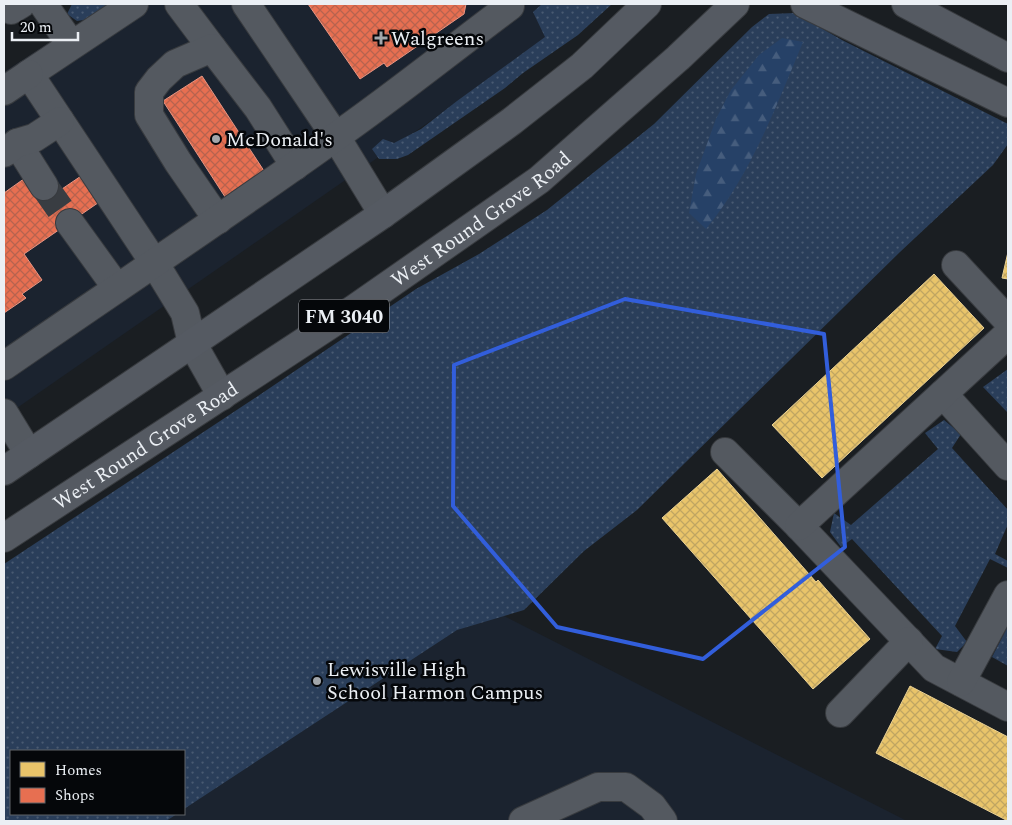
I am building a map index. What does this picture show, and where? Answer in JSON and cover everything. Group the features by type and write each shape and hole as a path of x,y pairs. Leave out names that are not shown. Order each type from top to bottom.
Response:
{"main road":[{"name":"FM 3040","path":"4,471 383,214 512,121 582,66 647,4"},
{"name":"West Round Grove Road","path":"4,538 354,309 539,180 678,58 735,4"},
{"path":"805,4 1008,103"},
{"path":"906,4 1008,58"}],"lane":[{"path":"43,4 71,44"},
{"path":"4,91 71,44 134,4"},
{"path":"179,4 258,108 295,166"},
{"path":"246,4 336,137 383,214"},
{"path":"4,366 155,264 336,137 510,6 508,4"},
{"path":"212,48 175,64 159,78 149,92 149,115 178,162 218,220"},
{"path":"29,74 155,264 185,313 192,343 222,396"},
{"path":"44,186 11,148 34,138 60,121"},
{"path":"70,223 117,288"},
{"path":"956,265 1008,321"},
{"path":"799,526 1008,334"},
{"path":"943,394 1008,466"},
{"path":"4,413 30,454"},
{"path":"725,452 799,526 934,668 1008,707"},
{"path":"961,682 1006,603"},
{"path":"840,713 909,641"},
{"path":"523,821 598,787 626,787 652,806 663,821"}],"highlighted area":[{"path":"625,299 824,334 845,547 703,659 557,627 453,506 454,365"}],"shaded area":[{"path":"72,4 116,4 90,19 77,21 67,14"},
{"path":"108,4 551,4 566,27 4,417 4,72"},
{"path":"542,4 612,4 578,35 408,155 397,159 379,159 372,149 383,139 394,143 421,129 545,37 533,12"},
{"path":"795,13 842,40 1008,124 1008,144 993,165 900,252 637,510 584,551 524,610 457,630 185,808 185,750 10,750 10,815 175,815 166,821 4,821 4,564 416,289 479,254 547,210 654,124 752,27 769,14"},
{"path":"1008,369 1008,413 983,387"},
{"path":"944,420 961,434 952,448 1008,510 1008,524 995,554 1008,561 1008,568 990,559 955,626 967,642 957,652 935,649 942,636 852,539 841,547 830,532 834,513 851,525 938,449 925,433"},
{"name":"Lewisville High School Harmon Campus","path":"215,469 907,821 4,821 4,610"},
{"path":"1008,626 1008,666 992,657"}],"green space":[{"path":"782,38 803,42 749,163 722,208 706,229 689,213 696,174 716,119 731,90 759,55"}],"building: Homes":[{"path":"1008,252 1008,279 1002,278"},
{"path":"934,274 984,328 822,478 772,425"},
{"path":"717,469 816,582 818,580 870,639 813,689 662,518"},
{"path":"910,686 1008,737 1008,821 876,753"}],"building: Shops":[{"name":"Walgreens","path":"308,4 466,4 464,14 387,67 384,63 360,79"},
{"name":"McDonald's","path":"202,76 268,177 229,203 163,101"},
{"path":"42,166 59,191 87,172 105,198 24,254 42,280 22,294 26,298 4,313 4,193"}],"tunnel":[{"path":"44,186 70,223"}],"place":[{"name":"Walgreens","path":"381,38"},
{"name":"McDonald's","path":"216,139"},
{"name":"Lewisville High School Harmon Campus","path":"317,681"}]}
